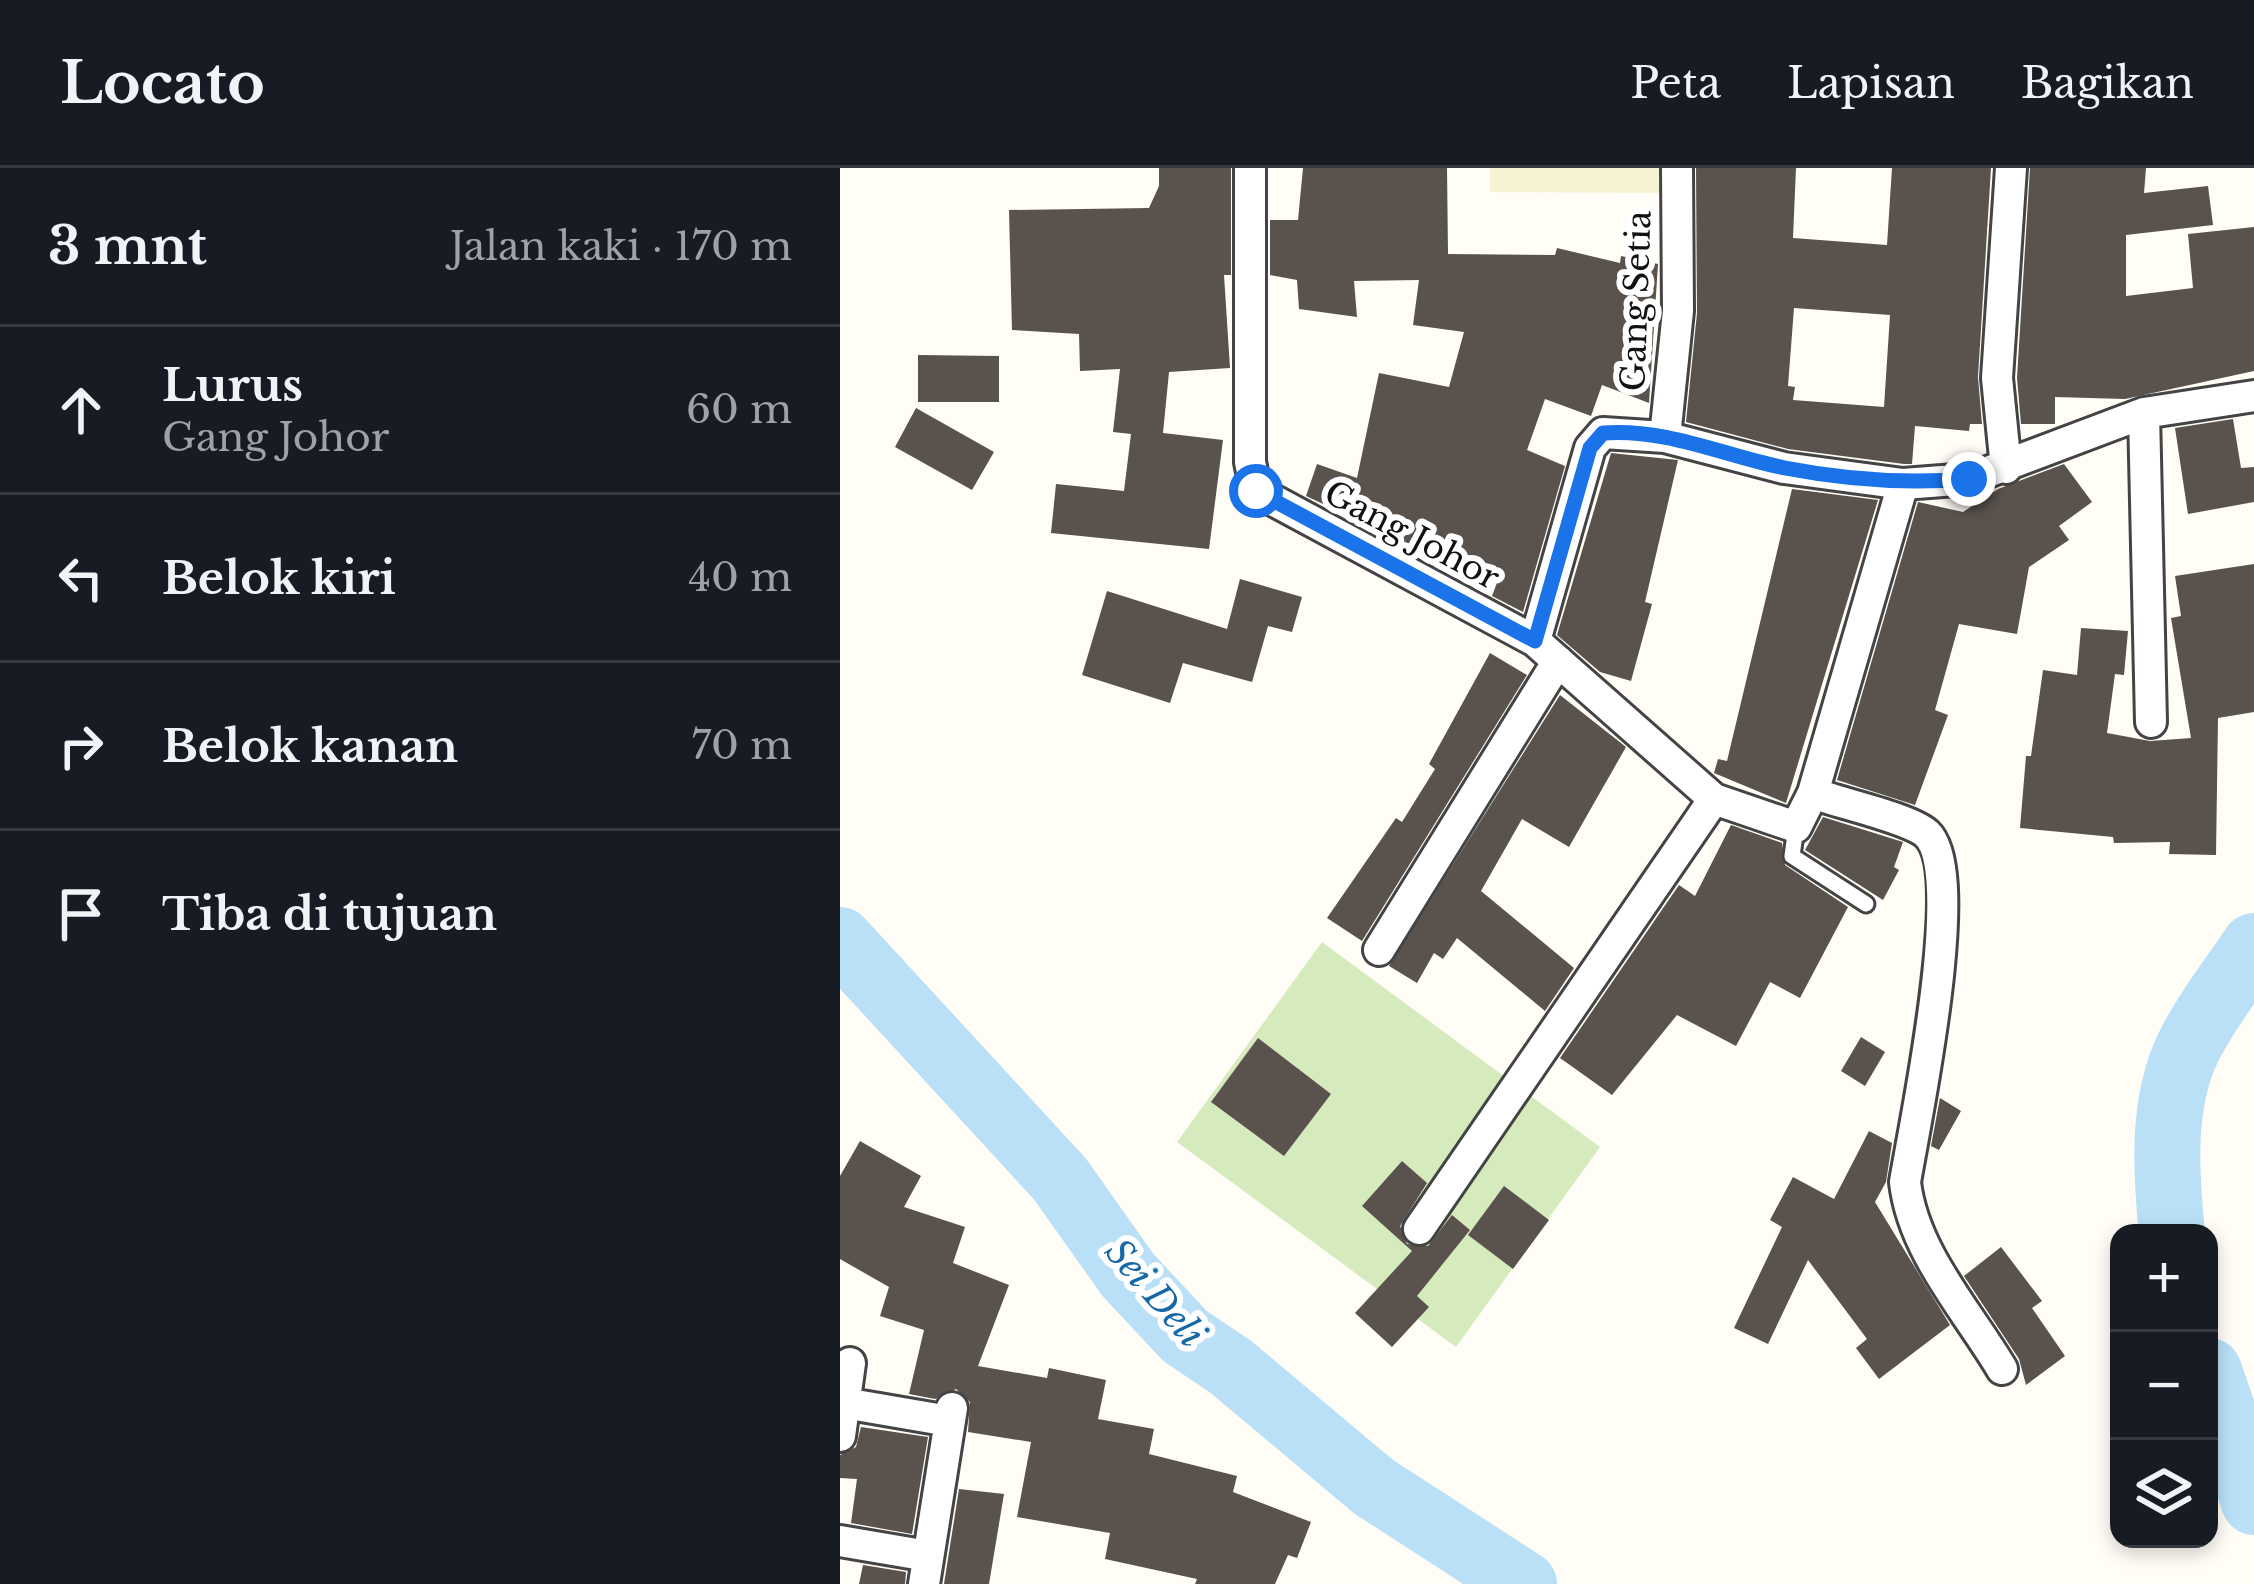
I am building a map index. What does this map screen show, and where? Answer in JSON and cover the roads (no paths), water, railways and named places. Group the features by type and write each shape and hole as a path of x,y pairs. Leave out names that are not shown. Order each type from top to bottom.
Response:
{"street":[{"name":"Gang Johor","path":"1250,168 1250,462 1256,491 1547,651 1714,799 1796,827"},
{"name":"Gang Setia","path":"1665,436 1678,311 1676,168"},
{"path":"2006,468 1997,378 2011,168"},
{"path":"1379,950 1547,651 1590,448 1603,433 1665,436 1784,468 1903,484 1969,479 2144,413 2254,396"},
{"path":"2144,413 2151,722"},
{"path":"1796,827 1813,794 1903,484"},
{"path":"1813,794 1920,829 1935,848 1942,880 1938,979 1905,1182 1907,1201 1931,1258 2002,1369"},
{"path":"1419,1229 1714,799"},
{"path":"840,1436 850,1363"},
{"path":"840,1541 926,1570 950,1414 844,1403"}],"lane":[{"path":"1796,827 1792,856 1866,904"}],"waterway":[{"name":"Sei Deli","path":"840,940 1060,1179 1128,1275 1185,1336 1231,1367 1374,1487 1524,1584"},
{"name":"Sei Deli","path":"2171,1224 2169,1116 2179,1070 2202,1022 2254,946"},
{"name":"Sei Deli","path":"2218,1397 2254,1502"}]}
